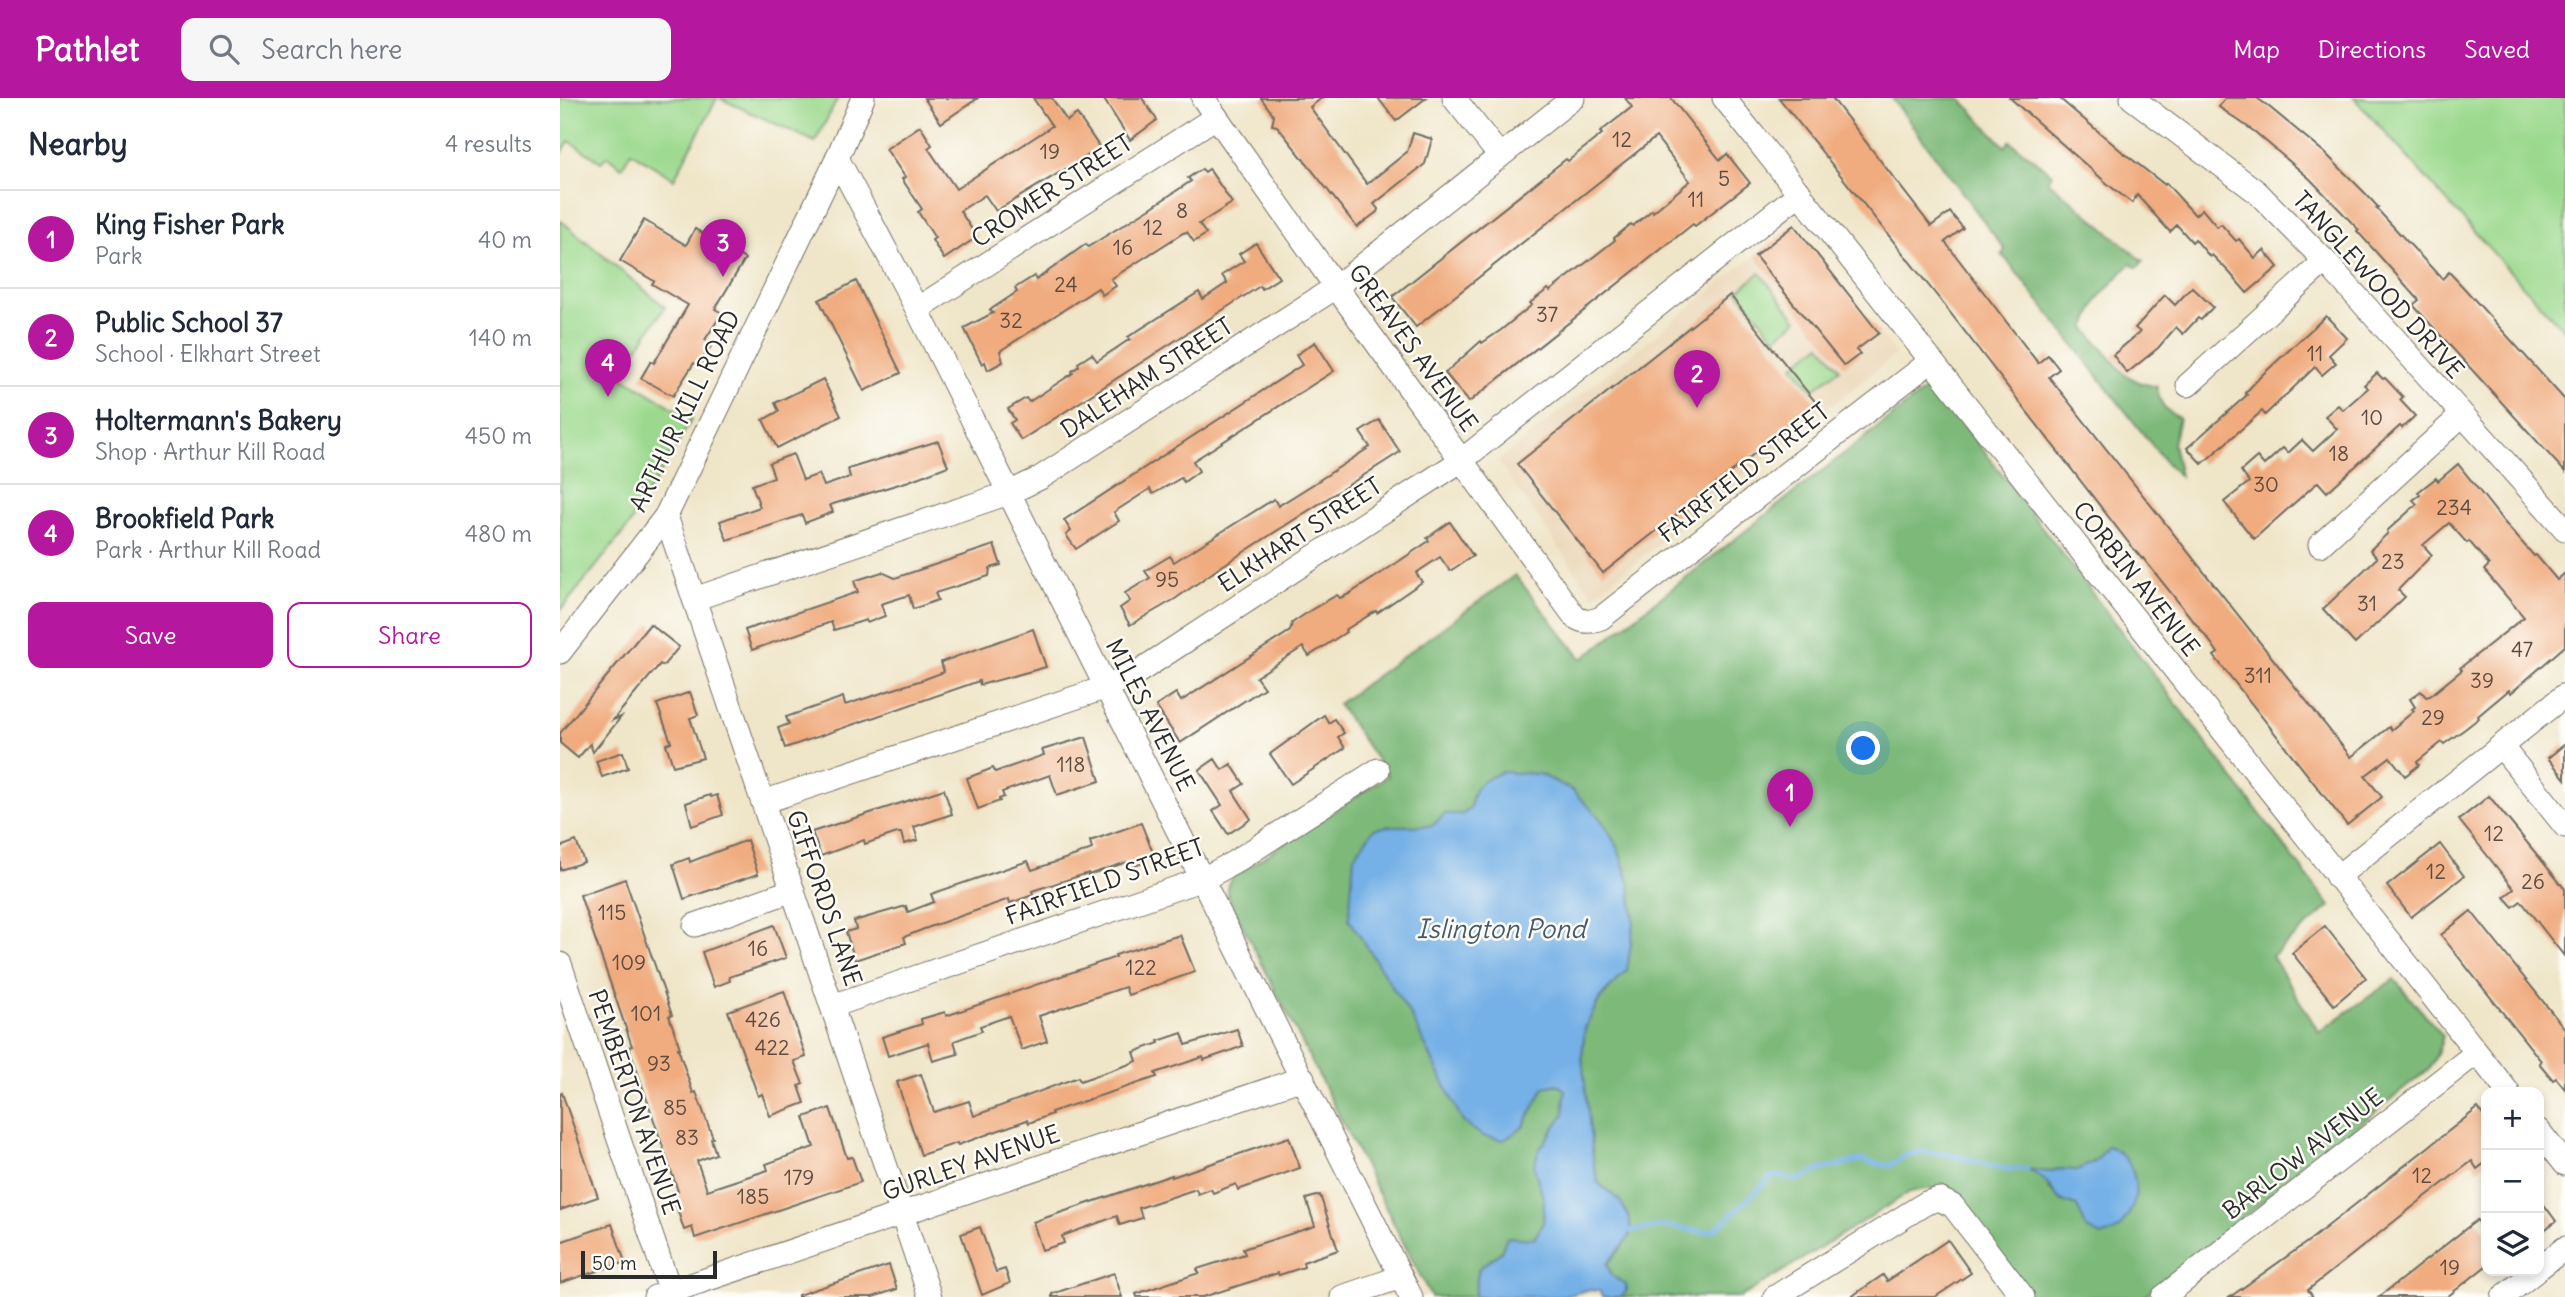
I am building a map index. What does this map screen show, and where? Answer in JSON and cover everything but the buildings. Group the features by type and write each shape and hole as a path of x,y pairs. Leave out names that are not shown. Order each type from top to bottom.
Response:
{"street":[{"name":"ARTHUR KILL ROAD","path":"560,652 666,516 863,98"},
{"path":"1454,98 1499,155"},
{"name":"DALEHAM STREET","path":"694,599 1009,493 1040,478 1336,287 1573,98"},
{"name":"CORBIN AVENUE","path":"1724,98 2504,1087"},
{"name":"TANGLEWOOD DRIVE","path":"2132,98 2257,192 2325,261 2565,529"},
{"name":"GREAVES AVENUE","path":"1210,108 1575,617 1587,622"},
{"name":"CROMER STREET","path":"917,309 1210,108"},
{"name":"MILES AVENUE","path":"837,158 917,309 1406,1287"},
{"name":"ELKHART STREET","path":"763,802 1107,687 1138,673 1462,460 1800,193"},
{"path":"2188,386 2325,261"},
{"name":"FAIRFIELD STREET","path":"1587,622 1601,618 1931,361"},
{"path":"2320,545 2462,415"},
{"name":"GIFFORDS LANE","path":"666,516 930,1297"},
{"path":"2337,877 2565,695"},
{"path":"2501,746 2565,826"},
{"name":"FAIRFIELD STREET","path":"832,1006 1203,879 1233,863 1378,770"},
{"path":"695,925 793,890"},
{"name":"PEMBERTON AVENUE","path":"560,964 665,1295"},
{"name":"BARLOW AVENUE","path":"2163,1297 2476,1053"},
{"name":"GURLEY AVENUE","path":"665,1295 1303,1078"},
{"path":"2544,1137 2565,1164"},
{"path":"1774,1297 1926,1203 1939,1199 1953,1206 2023,1297"},
{"path":"2544,1264 2565,1248"},
{"path":"2503,1297 2529,1276"},
{"path":"1342,1297 1406,1287"}],"shaded area":[{"path":"1794,224 1896,354 1593,596 1498,461"}],"green space":[{"path":"560,98 717,98 674,179 631,152 622,167 607,156 601,162 569,141 560,156"},
{"path":"719,98 838,98 815,142"},
{"path":"1892,98 1960,98 2005,147 2010,141 2052,174 2048,181 2143,261 2137,268 2131,263 2099,297 2085,328 2125,375 2157,387 2164,406 2179,418 2173,444 2180,476 2167,464 2002,254 2005,250"},
{"path":"2354,98 2565,98 2565,331 2512,273"},
{"path":"560,220 665,307 619,375 692,419 628,527 560,611"},
{"path":"1760,273 1797,320 1775,338 1738,291"},
{"path":"1821,344 1840,369 1812,390 1793,366"},
{"path":"1933,384 2330,906 2272,956 2319,1032 2394,979 2443,1036 2437,1054 2429,1069 2143,1297 2030,1297 1956,1197 1934,1189 1910,1192 1741,1297 1620,1297 1626,1292 1612,1276 1607,1264 1623,1246 1620,1201 1598,1183 1587,1116 1582,1056 1589,1018 1627,970 1630,885 1617,846 1600,818 1473,794 1470,809 1463,814 1445,814 1432,826 1388,826 1349,919 1411,1016 1523,1127 1544,1087 1557,1084 1565,1090 1564,1114 1538,1152 1544,1201 1543,1224 1534,1239 1507,1238 1501,1252 1479,1268 1474,1297 1431,1297 1228,897 1228,886 1233,877 1388,776 1338,704 1515,575 1582,659","holes":["2096,1161 2087,1229 2078,1207 2048,1188 2047,1172 2060,1169 2077,1171"]}],"water":[{"name":"Islington Pond","path":"1501,772 1540,774 1572,790 1600,818 1617,846 1630,885 1634,923 1627,970 1600,998 1585,1028 1582,1056 1598,1183 1620,1201 1630,1219 1630,1236 1607,1264 1612,1276 1626,1284 1626,1292 1620,1297 1603,1297 1599,1291 1586,1290 1563,1297 1474,1297 1479,1268 1501,1252 1507,1237 1534,1239 1543,1224 1544,1201 1534,1167 1538,1152 1564,1114 1565,1090 1557,1084 1544,1087 1523,1127 1504,1140 1483,1136 1463,1122 1411,1016 1349,919 1354,856 1374,829 1388,826 1432,826 1445,814 1463,814 1470,809 1473,794 1479,785"},
{"path":"2108,1146 2118,1151 2131,1167 2135,1197 2120,1227 2101,1236 2087,1229 2077,1206 2060,1200 2044,1180 2027,1169 2047,1172 2060,1169 2077,1170 2096,1161"}],"waterway":[{"path":"1630,1231 1666,1226 1705,1232 1715,1230 1771,1177 1799,1180 1816,1171 1860,1160 1889,1166 1906,1155 1922,1152 1947,1154 2004,1169 2027,1169"}],"place":[{"name":"Holtermann's Bakery","path":"723,277"},
{"name":"Brookfield Park","path":"608,397"},
{"name":"Public School 37","path":"1697,408"},
{"name":"King Fisher Park","path":"1790,827"}]}
